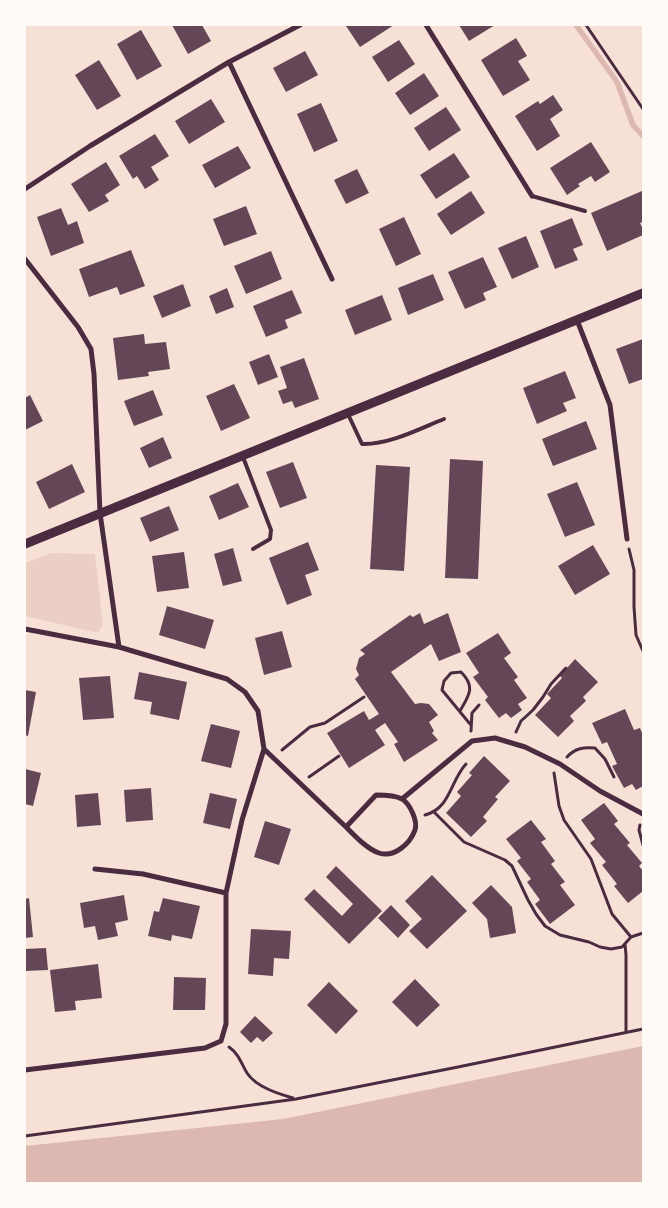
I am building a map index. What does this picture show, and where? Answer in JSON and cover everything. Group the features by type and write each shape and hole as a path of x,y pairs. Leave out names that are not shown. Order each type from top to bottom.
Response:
{"street":[{"path":"25,189 90,146 229,62 300,25"},
{"path":"426,25 532,196"},
{"path":"229,62 332,278"},
{"path":"25,259 78,326 90,349 94,374 100,513 119,647"},
{"path":"25,544 643,293"},
{"path":"577,320 610,405 627,539"},
{"path":"25,629 119,647 227,679 245,692 258,711 264,749 242,820 226,893 226,1024 221,1041 205,1048 25,1070"},
{"path":"402,799 472,740 495,738 525,747 560,764 600,791 642,814"},
{"path":"264,749 299,784 359,839 379,853 388,854 398,851 408,842 415,829 414,818 410,808 402,799 389,795 376,795 346,827"},
{"path":"95,869 143,874 226,893"}],"lane":[{"path":"532,196 585,211"},
{"path":"348,412 362,444 396,437 444,419"},
{"path":"242,455 271,530 270,538 253,550"}],"path":[{"path":"586,25 643,109"},
{"path":"627,539 634,570 636,635 643,651"},
{"path":"511,743 521,721 538,704 550,684 566,668"},
{"path":"460,711 471,687 468,679 461,672 451,673 444,682 442,690 470,724"},
{"path":"273,759 310,727 325,722 364,696"},
{"path":"414,818 434,812 450,792 463,767 475,753 470,724 472,713 479,705"},
{"path":"560,764 571,752 584,747 595,748 606,759 614,777"},
{"path":"299,784 339,756"},
{"path":"552,760 559,806 564,820 591,859 612,914 631,937"},
{"path":"434,812 464,842 505,860 512,866 528,900 545,926 560,935 611,949 622,947 631,937 643,933"},
{"path":"642,814 639,830 643,845"},
{"path":"625,943 626,1032"},
{"path":"25,1136 296,1099 643,1029"},
{"path":"221,1041 237,1053 248,1076 271,1092 296,1099"}],"shaded area":[{"path":"51,553 95,554 103,624 98,633 25,616 25,563"},
{"path":"643,1046 643,1183 25,1183 25,1146 283,1119"}],"building":[{"path":"172,25 202,25 211,41 188,54"},
{"path":"347,25 394,25 360,47"},
{"path":"459,25 495,25 469,41"},
{"path":"141,30 162,66 137,80 117,44"},
{"path":"516,38 527,56 518,61 530,80 503,96 481,60"},
{"path":"399,40 415,64 388,82 372,57"},
{"path":"305,51 318,75 286,92 273,68"},
{"path":"99,60 121,96 97,110 75,75"},
{"path":"424,73 439,96 410,115 395,93"},
{"path":"553,95 563,110 550,119 560,136 537,151 515,116 538,101 540,104"},
{"path":"211,99 225,122 189,144 175,121"},
{"path":"321,103 338,141 314,152 297,114"},
{"path":"446,107 461,130 429,151 414,128"},
{"path":"155,134 169,156 151,167 159,180 145,189 137,176 133,179 119,156"},
{"path":"591,142 610,172 595,182 591,176 578,184 580,186 567,195 550,168"},
{"path":"238,146 251,168 215,188 202,165"},
{"path":"454,153 470,177 436,199 420,175"},
{"path":"106,162 120,185 105,195 109,201 89,212 71,184"},
{"path":"357,169 369,193 346,204 334,180"},
{"path":"471,191 485,213 451,235 437,214"},
{"path":"642,191 643,222 640,223 643,235 607,251 591,213"},
{"path":"246,206 257,234 224,246 213,219"},
{"path":"61,208 68,225 77,221 84,243 51,256 37,217"},
{"path":"404,217 421,254 396,266 379,229"},
{"path":"572,218 583,245 573,249 578,260 555,269 540,231"},
{"path":"526,236 539,267 512,279 498,248"},
{"path":"131,250 145,286 120,295 117,287 89,297 79,269"},
{"path":"271,251 282,279 246,294 234,266"},
{"path":"483,257 497,287 483,293 486,300 465,309 448,272"},
{"path":"433,274 444,300 408,315 398,288"},
{"path":"183,284 191,306 162,318 153,296"},
{"path":"227,288 234,307 216,314 209,296"},
{"path":"292,290 302,313 285,320 288,328 266,337 253,306"},
{"path":"382,295 392,320 355,335 345,310"},
{"path":"144,334 145,344 166,342 170,369 148,372 149,376 118,380 113,338"},
{"path":"643,339 643,379 629,384 616,349"},
{"path":"269,354 278,377 258,385 249,362"},
{"path":"304,358 319,399 295,408 292,401 283,404 278,391 287,388 280,367"},
{"path":"565,371 576,398 563,403 567,411 537,424 523,388"},
{"path":"234,384 250,418 221,431 206,396"},
{"path":"153,390 163,415 134,426 124,401"},
{"path":"30,395 43,421 25,430 25,398"},
{"path":"586,421 597,449 553,466 542,439"},
{"path":"163,437 172,458 149,468 140,448"},
{"path":"450,459 483,461 478,579 445,578"},
{"path":"293,462 307,498 280,508 266,472"},
{"path":"72,464 85,492 49,509 36,482"},
{"path":"376,465 410,467 404,571 370,569"},
{"path":"577,482 595,525 565,537 547,494"},
{"path":"238,483 249,507 219,520 209,496"},
{"path":"169,506 179,530 150,542 140,518"},
{"path":"308,542 319,570 305,575 312,595 287,605 269,558"},
{"path":"593,545 610,574 575,595 558,566"},
{"path":"233,548 242,581 223,586 214,554"},
{"path":"184,552 189,588 157,592 152,556"},
{"path":"167,606 214,620 205,649 159,635"},
{"path":"420,613 424,624 448,613 461,652 439,661 431,644 391,672 415,704 429,704 438,715 429,722 434,731 432,733 438,740 404,762 394,744 398,742 385,723 375,730 385,745 349,768 327,733 364,711 369,720 379,714 355,679 359,675 356,669 359,658 365,654 360,650 410,615 413,617"},
{"path":"282,631 292,667 264,675 255,638"},
{"path":"498,633 511,653 504,658 518,677 514,680 527,698 518,704 522,710 511,718 506,713 499,718 485,700 488,697 473,677 479,673 466,653"},
{"path":"575,659 598,682 583,697 586,701 570,716 574,721 558,737 535,715 551,698 547,694 562,678 560,676"},
{"path":"139,672 187,682 179,720 150,714 152,702 134,699"},
{"path":"110,676 114,718 83,720 79,678"},
{"path":"25,690 36,692 28,736 25,735"},
{"path":"625,709 634,730 640,728 643,735 643,786 636,790 632,784 624,788 612,766 617,764 607,742 602,744 592,723"},
{"path":"211,724 240,731 231,768 201,761"},
{"path":"484,756 510,781 495,797 498,799 483,817 487,821 471,837 446,813 461,796 457,792 472,775 469,773"},
{"path":"25,769 41,773 33,806 25,804"},
{"path":"151,788 153,820 126,822 124,790"},
{"path":"98,793 101,825 77,827 75,795"},
{"path":"210,793 237,799 230,829 203,823"},
{"path":"604,803 618,821 614,824 630,843 627,845 642,863 639,866 643,871 643,891 628,903 614,886 617,884 602,865 606,862 590,843 595,839 581,820"},
{"path":"531,820 546,839 541,842 555,861 551,864 565,882 560,885 575,905 550,924 535,904 540,900 527,882 531,879 517,861 521,858 506,839"},
{"path":"265,821 291,829 279,865 254,857"},
{"path":"336,866 382,911 349,944 304,899 314,889 342,916 353,904 326,877"},
{"path":"432,875 467,911 427,949 409,931 422,919 405,901"},
{"path":"491,885 512,907 516,933 490,938 487,919 472,903"},
{"path":"124,895 128,920 115,923 118,936 98,940 95,926 84,928 80,903"},
{"path":"29,898 33,937 25,938 25,899"},
{"path":"163,898 200,906 192,939 172,935 171,941 148,936 154,911 159,912"},
{"path":"391,905 410,925 398,938 378,918"},
{"path":"251,929 291,931 289,959 274,958 273,976 248,974"},
{"path":"46,948 48,970 25,971 25,949"},
{"path":"98,964 102,998 75,1001 76,1010 55,1012 50,970"},
{"path":"174,977 206,978 205,1010 173,1010"},
{"path":"415,979 440,1005 417,1027 392,1002"},
{"path":"329,982 358,1011 336,1034 307,1005"},
{"path":"255,1016 273,1033 263,1042 257,1037 251,1043 240,1032"}],"waterway":[{"path":"576,25 617,82 633,125 643,136"}]}
